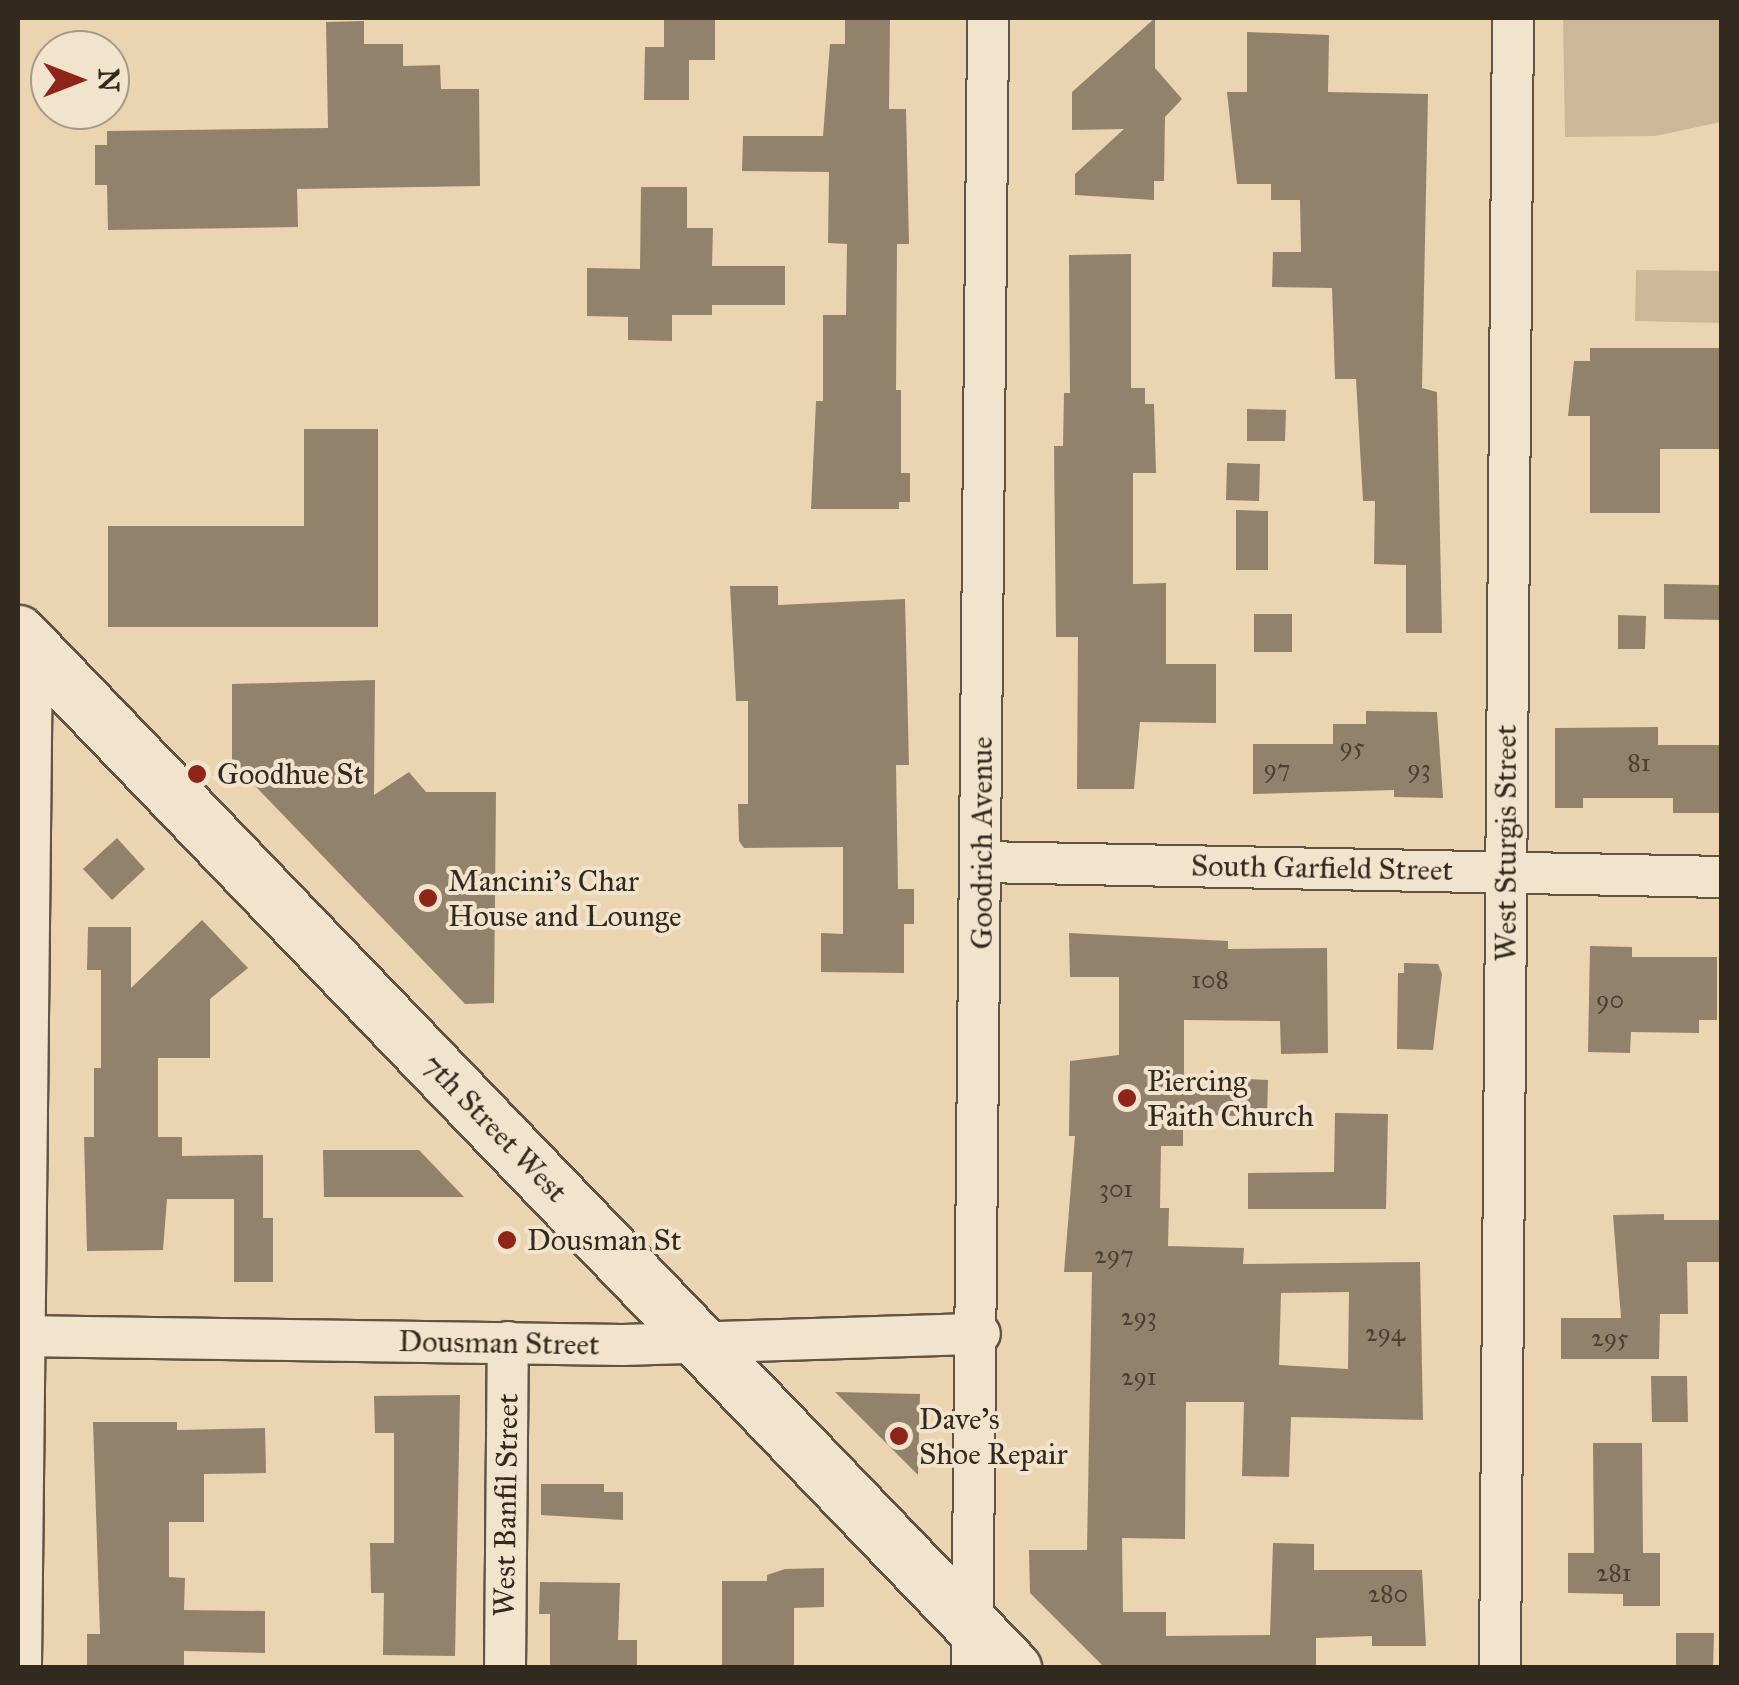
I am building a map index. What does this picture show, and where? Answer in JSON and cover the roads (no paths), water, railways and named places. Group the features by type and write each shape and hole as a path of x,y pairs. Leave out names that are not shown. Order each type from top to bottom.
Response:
{"main road":[{"name":"7th Street West","path":"22,644 702,1342 972,1646 1013,1668"}],"street":[{"name":"Goodrich Avenue","path":"972,1646 980,1334 988,18"},
{"name":"West Sturgis Street","path":"1500,1668 1513,18"},
{"path":"21,1668 22,644"},
{"name":"South Garfield Street","path":"982,862 1722,877"},
{"name":"Dousman Street","path":"21,1336 702,1342 980,1334"},
{"name":"West Banfil Street","path":"505,1668 508,1342"}],"place":[{"name":"Goodhue St","path":"197,774"},
{"name":"Mancini's Char House and Lounge","path":"428,898"},
{"name":"Piercing Faith Church","path":"1127,1098"},
{"name":"Dousman St","path":"507,1240"},
{"name":"Dave's Shoe Repair","path":"899,1436"}]}
